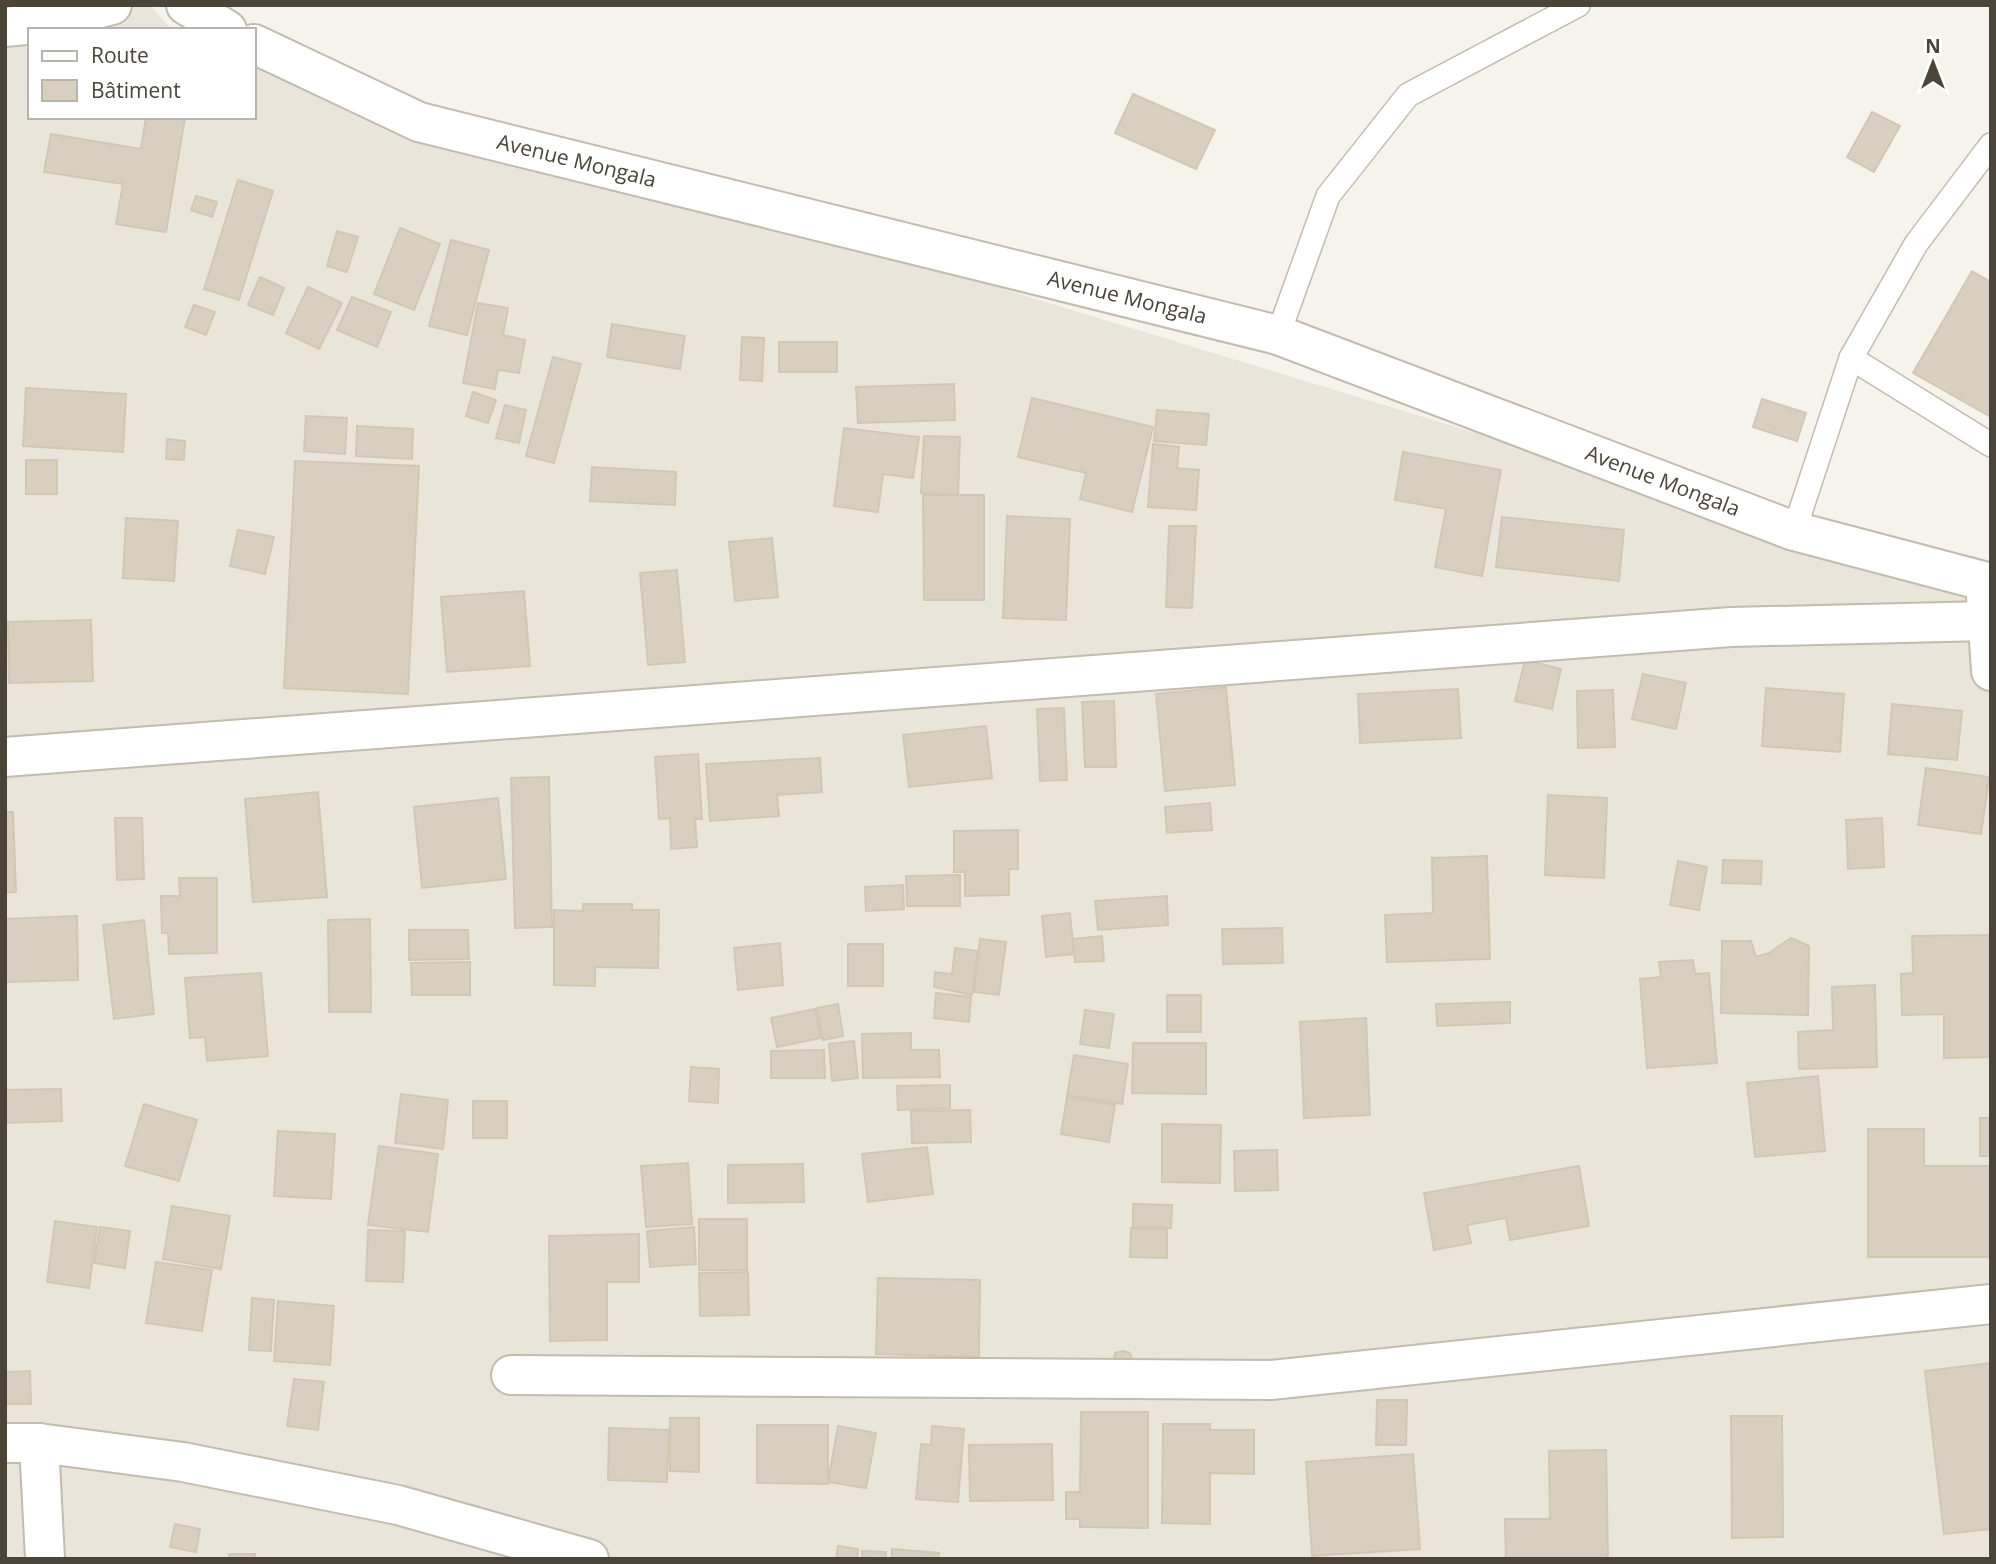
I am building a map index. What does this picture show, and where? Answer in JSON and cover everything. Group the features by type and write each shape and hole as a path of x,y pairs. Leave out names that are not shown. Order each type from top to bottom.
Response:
{"street":[{"path":"5,27 36,24 112,5"},
{"path":"186,5 224,28"},
{"name":"Avenue Mongala","path":"256,45 419,122 1278,335 1794,531 1988,583"},
{"path":"1988,583 1987,621 1991,671"},
{"path":"5,757 1731,627 1987,621"},
{"path":"511,1375 1271,1380 1991,1304"},
{"path":"45,1559 22,1443 183,1462 398,1506 589,1559"}],"lane":[{"path":"1278,335 1328,195 1408,95 1578,5"},
{"path":"1794,531 1851,358 1916,244 1991,145"},
{"path":"1851,358 1991,445"}],"shaded area":[{"path":"5,5 150,5 170,28 28,28 28,119 256,119 256,62 1716,506 1991,566 1991,1559 5,1559"}],"building":[{"path":"1133,94 1215,130 1196,169 1115,133"},
{"path":"1872,112 1900,126 1874,172 1847,157"},
{"path":"146,119 185,119 166,232 116,224 123,184 44,172 51,134 141,149"},
{"path":"238,180 273,191 239,300 204,289"},
{"path":"196,196 217,202 212,217 191,210"},
{"path":"400,228 440,244 414,310 374,294"},
{"path":"337,231 358,237 347,272 327,266"},
{"path":"451,240 489,250 467,335 429,326"},
{"path":"1972,271 1989,281 1991,278 1991,417 1913,373"},
{"path":"260,277 284,288 273,315 248,305"},
{"path":"308,287 342,303 319,349 286,333"},
{"path":"352,297 391,312 377,347 337,330"},
{"path":"478,303 508,308 503,335 525,340 519,373 498,370 495,389 463,383"},
{"path":"194,305 215,312 206,335 185,327"},
{"path":"612,324 685,336 680,369 607,357"},
{"path":"742,337 764,338 762,381 740,380"},
{"path":"779,342 837,342 837,372 779,372"},
{"path":"553,357 581,364 554,463 526,456"},
{"path":"954,384 955,420 858,423 856,387"},
{"path":"26,388 126,394 123,452 23,446"},
{"path":"473,392 496,400 488,423 466,416"},
{"path":"1032,398 1153,427 1132,512 1080,499 1086,473 1018,457"},
{"path":"1762,399 1806,413 1797,441 1753,427"},
{"path":"505,405 526,410 519,443 496,438"},
{"path":"1157,410 1209,414 1206,445 1154,441"},
{"path":"306,416 347,418 345,454 304,451"},
{"path":"357,426 413,429 412,459 356,456"},
{"path":"844,428 919,437 913,478 883,474 878,512 834,506"},
{"path":"924,436 960,437 958,495 921,493"},
{"path":"167,439 185,441 184,460 166,459"},
{"path":"1153,444 1179,447 1177,468 1199,470 1196,510 1148,507"},
{"path":"1403,452 1501,470 1482,576 1435,567 1446,509 1395,500"},
{"path":"26,460 57,460 57,494 26,494"},
{"path":"295,461 419,466 408,694 284,688"},
{"path":"592,467 676,472 675,505 590,501"},
{"path":"923,495 984,495 984,600 924,600"},
{"path":"1007,516 1070,519 1066,620 1003,618"},
{"path":"1502,517 1624,530 1619,581 1496,567"},
{"path":"126,518 178,521 174,581 123,578"},
{"path":"1169,526 1196,526 1192,608 1166,607"},
{"path":"238,530 274,537 265,574 230,566"},
{"path":"772,538 778,597 735,601 729,542"},
{"path":"677,570 685,662 648,665 640,573"},
{"path":"524,591 530,666 447,672 441,597"},
{"path":"91,620 93,681 9,683 8,622"},
{"path":"1525,660 1561,669 1552,709 1515,701"},
{"path":"1643,674 1686,683 1676,729 1632,719"},
{"path":"1226,687 1235,785 1165,791 1156,694"},
{"path":"1766,688 1844,694 1840,752 1762,746"},
{"path":"1458,689 1461,738 1360,743 1358,694"},
{"path":"1613,690 1615,747 1578,748 1577,691"},
{"path":"1114,701 1116,767 1085,767 1082,702"},
{"path":"1892,704 1962,711 1957,760 1888,754"},
{"path":"1064,708 1067,780 1040,781 1037,709"},
{"path":"986,726 992,778 909,787 903,735"},
{"path":"698,754 702,819 695,819 697,847 671,849 670,818 659,819 655,757"},
{"path":"820,758 822,792 777,795 779,816 710,821 706,764"},
{"path":"1926,768 1989,777 1981,834 1918,825"},
{"path":"549,777 552,927 515,928 511,778"},
{"path":"318,792 327,897 253,902 245,799"},
{"path":"1548,795 1607,798 1604,878 1545,875"},
{"path":"498,798 506,879 422,888 414,807"},
{"path":"1210,803 1212,830 1167,833 1165,807"},
{"path":"5,812 13,812 16,892 5,893"},
{"path":"115,818 142,818 144,879 117,880"},
{"path":"1882,818 1884,867 1848,869 1846,820"},
{"path":"1018,830 1018,869 1009,869 1009,895 965,896 965,872 954,872 954,831"},
{"path":"1487,856 1490,959 1387,962 1385,915 1433,913 1432,858"},
{"path":"1723,860 1762,861 1761,884 1722,883"},
{"path":"1678,861 1707,867 1699,910 1670,905"},
{"path":"960,875 960,906 907,906 906,876"},
{"path":"179,878 217,878 217,953 169,954 168,933 162,933 161,896 180,896"},
{"path":"903,885 904,909 866,911 865,887"},
{"path":"1167,896 1168,925 1098,930 1095,901"},
{"path":"583,904 632,904 632,910 659,910 658,968 595,967 595,986 554,985 554,910 583,911"},
{"path":"1070,913 1074,954 1046,957 1042,916"},
{"path":"77,916 78,980 5,982 5,919"},
{"path":"370,919 371,1012 329,1012 328,920"},
{"path":"144,920 154,1014 114,1019 103,925"},
{"path":"1282,928 1283,963 1223,964 1222,929"},
{"path":"409,930 468,930 469,959 409,960"},
{"path":"1991,935 1991,1057 1944,1058 1944,1014 1902,1015 1901,974 1913,973 1912,936"},
{"path":"1102,936 1104,961 1075,962 1073,939"},
{"path":"1791,938 1809,946 1808,1015 1721,1013 1722,941 1751,941 1756,957 1769,953"},
{"path":"980,939 1006,942 999,995 974,992"},
{"path":"780,943 783,985 738,990 734,948"},
{"path":"848,944 883,944 883,986 848,986"},
{"path":"955,948 978,951 972,995 934,987 935,972 952,974"},
{"path":"1693,960 1695,974 1709,973 1717,1063 1647,1068 1640,979 1661,977 1659,962"},
{"path":"470,962 470,995 412,995 411,963"},
{"path":"261,973 268,1056 207,1061 205,1037 190,1038 185,978"},
{"path":"1875,985 1877,1067 1799,1069 1798,1032 1833,1030 1832,987"},
{"path":"936,993 971,997 969,1022 934,1018"},
{"path":"1167,995 1201,995 1201,1032 1167,1032"},
{"path":"1510,1002 1510,1023 1437,1026 1436,1004"},
{"path":"838,1004 843,1036 823,1040 817,1008"},
{"path":"815,1009 821,1038 777,1047 771,1018"},
{"path":"1085,1010 1114,1014 1109,1048 1080,1044"},
{"path":"1366,1018 1370,1115 1304,1118 1300,1022"},
{"path":"911,1033 911,1050 939,1050 940,1077 863,1078 862,1034"},
{"path":"854,1041 858,1078 832,1081 829,1044"},
{"path":"1133,1043 1206,1043 1206,1094 1132,1093"},
{"path":"824,1050 825,1078 771,1078 771,1051"},
{"path":"1074,1055 1128,1064 1122,1104 1067,1095"},
{"path":"691,1067 719,1069 718,1103 689,1101"},
{"path":"1818,1076 1825,1151 1755,1157 1747,1083"},
{"path":"950,1085 950,1108 898,1110 897,1086"},
{"path":"61,1089 62,1121 5,1123 5,1090"},
{"path":"401,1094 448,1100 443,1149 395,1143"},
{"path":"1067,1097 1115,1105 1109,1142 1061,1134"},
{"path":"473,1101 507,1101 507,1138 473,1138"},
{"path":"144,1104 197,1120 179,1181 125,1166"},
{"path":"970,1110 971,1142 912,1143 911,1111"},
{"path":"1980,1118 1991,1118 1991,1156 1980,1156"},
{"path":"1162,1124 1221,1125 1220,1183 1162,1182"},
{"path":"1868,1129 1924,1129 1924,1166 1991,1166 1991,1257 1868,1257"},
{"path":"278,1131 335,1134 331,1199 274,1196"},
{"path":"379,1146 438,1154 428,1232 368,1225"},
{"path":"927,1147 933,1194 868,1202 862,1154"},
{"path":"1277,1150 1278,1190 1235,1191 1234,1151"},
{"path":"688,1163 692,1224 646,1227 641,1166"},
{"path":"803,1164 804,1202 728,1203 728,1165"},
{"path":"1579,1166 1589,1226 1510,1240 1506,1218 1467,1225 1471,1243 1434,1250 1424,1193"},
{"path":"1133,1204 1172,1205 1171,1228 1133,1227"},
{"path":"172,1206 230,1216 221,1269 163,1259"},
{"path":"699,1219 747,1219 747,1270 699,1270"},
{"path":"55,1221 97,1227 89,1288 47,1282"},
{"path":"100,1227 130,1231 125,1268 94,1263"},
{"path":"694,1227 696,1264 650,1267 647,1231"},
{"path":"1131,1228 1167,1229 1167,1258 1130,1257"},
{"path":"368,1230 405,1231 403,1282 366,1281"},
{"path":"639,1234 639,1282 607,1282 607,1340 550,1341 549,1236"},
{"path":"156,1262 212,1270 202,1331 146,1323"},
{"path":"748,1272 749,1315 700,1316 699,1273"},
{"path":"878,1278 980,1280 979,1357 876,1354"},
{"path":"252,1298 274,1300 271,1351 249,1350"},
{"path":"278,1301 334,1306 330,1365 274,1361"},
{"path":"1115,1353 1130,1353 1133,1361 1113,1361"},
{"path":"1991,1363 1991,1529 1944,1534 1925,1371"},
{"path":"30,1371 31,1404 5,1404 5,1372"},
{"path":"294,1379 324,1382 318,1430 287,1426"},
{"path":"1377,1400 1407,1400 1406,1445 1376,1445"},
{"path":"1081,1412 1148,1412 1148,1528 1080,1527 1080,1519 1066,1519 1066,1492 1080,1492"},
{"path":"1731,1416 1782,1416 1783,1537 1732,1538"},
{"path":"670,1418 699,1418 699,1472 670,1471"},
{"path":"1163,1424 1210,1424 1210,1430 1254,1430 1254,1474 1210,1473 1210,1524 1162,1523"},
{"path":"757,1425 828,1425 828,1484 757,1483"},
{"path":"838,1426 876,1433 866,1488 828,1482"},
{"path":"932,1426 964,1429 958,1502 916,1499 921,1444 931,1445"},
{"path":"609,1428 669,1430 667,1482 608,1480"},
{"path":"1052,1444 1053,1500 970,1501 969,1445"},
{"path":"1606,1450 1608,1559 1506,1559 1505,1519 1550,1519 1549,1451"},
{"path":"1413,1454 1420,1549 1312,1556 1306,1462"},
{"path":"175,1524 200,1529 196,1552 170,1547"},
{"path":"838,1546 858,1549 857,1559 836,1559"},
{"path":"892,1549 939,1553 938,1559 892,1559"},
{"path":"862,1551 886,1552 885,1559 862,1559"},
{"path":"229,1554 255,1554 255,1559 229,1559"}]}
